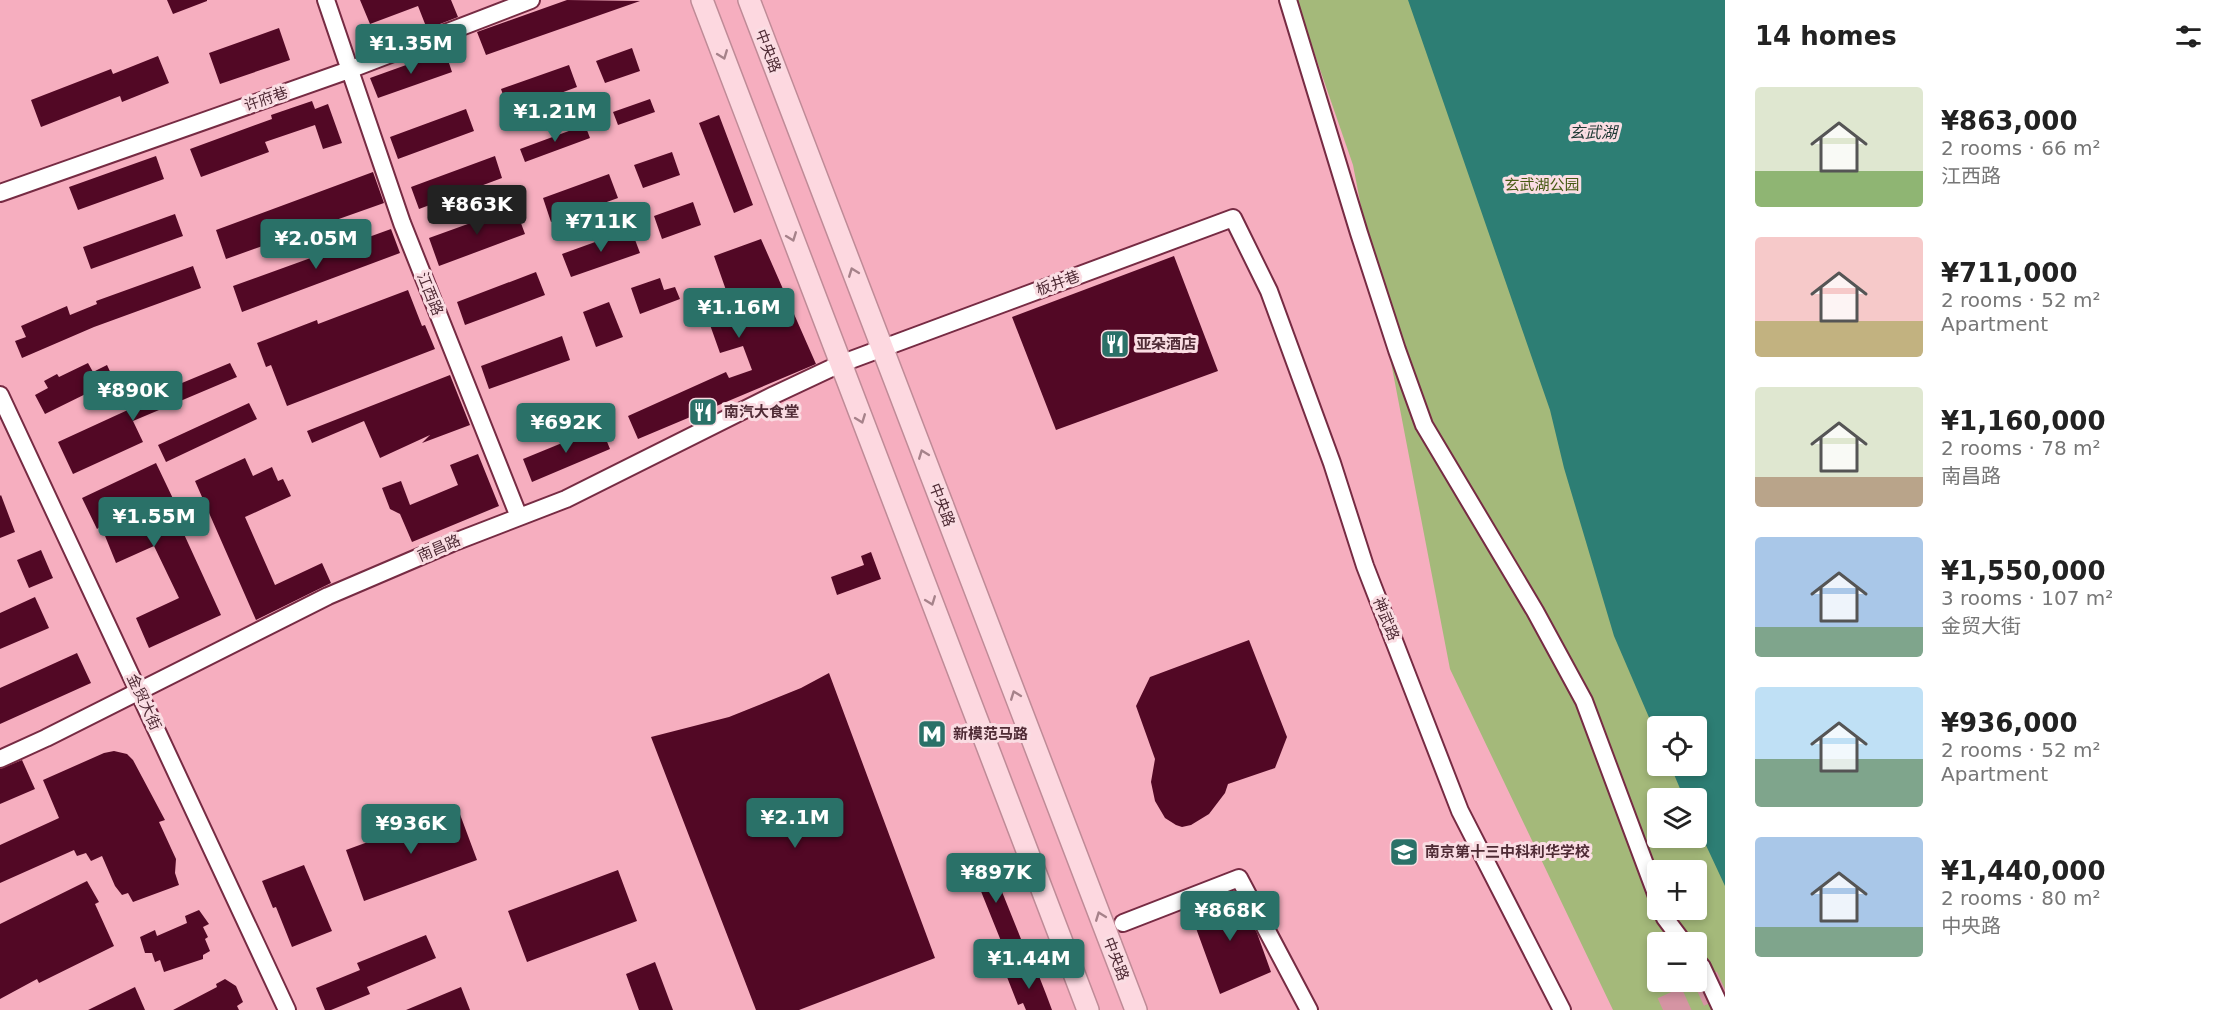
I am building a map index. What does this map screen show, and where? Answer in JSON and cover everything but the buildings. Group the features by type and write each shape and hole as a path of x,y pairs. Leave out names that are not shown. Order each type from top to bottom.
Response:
{"main road":[{"path":"702,0 1088,1010"},
{"name":"中央路","path":"749,0 1136,1010"}],"street":[{"name":"江西路","path":"326,0 402,223 519,517"},
{"name":"许府巷","path":"0,193 349,70 531,0"},
{"path":"1288,0 1359,233 1397,350 1425,425 1535,611 1584,701 1647,870"},
{"name":"板井巷","path":"882,348 1233,218"},
{"name":"神武路","path":"1233,218 1269,291 1324,440 1365,566 1460,811 1562,1010"},
{"name":"南昌路","path":"0,759 139,692 328,596 452,543 566,499 774,395 840,364 882,348"},
{"name":"金贸大街","path":"0,395 287,1010"},
{"path":"1123,923 1239,878 1309,1010"},
{"path":"1707,981 1722,1010"}],"green space":[{"name":"玄武湖公园","path":"1296,0 1725,0 1725,1010 1613,1010 1450,669 1353,165"}],"water":[{"name":"玄武湖","path":"1408,0 1725,0 1725,886 1707,847 1707,788 1680,788 1675,776 1707,776 1707,716 1648,716 1614,636 1564,468 1550,410"}],"tunnel":[{"path":"1663,1010 1725,982"}],"place":[{"name":"亚朵酒店","path":"1115,344"},
{"name":"南汽大食堂","path":"703,412"},
{"name":"新模范马路","path":"932,734"},
{"name":"南京第十三中科利华学校","path":"1404,852"}]}
